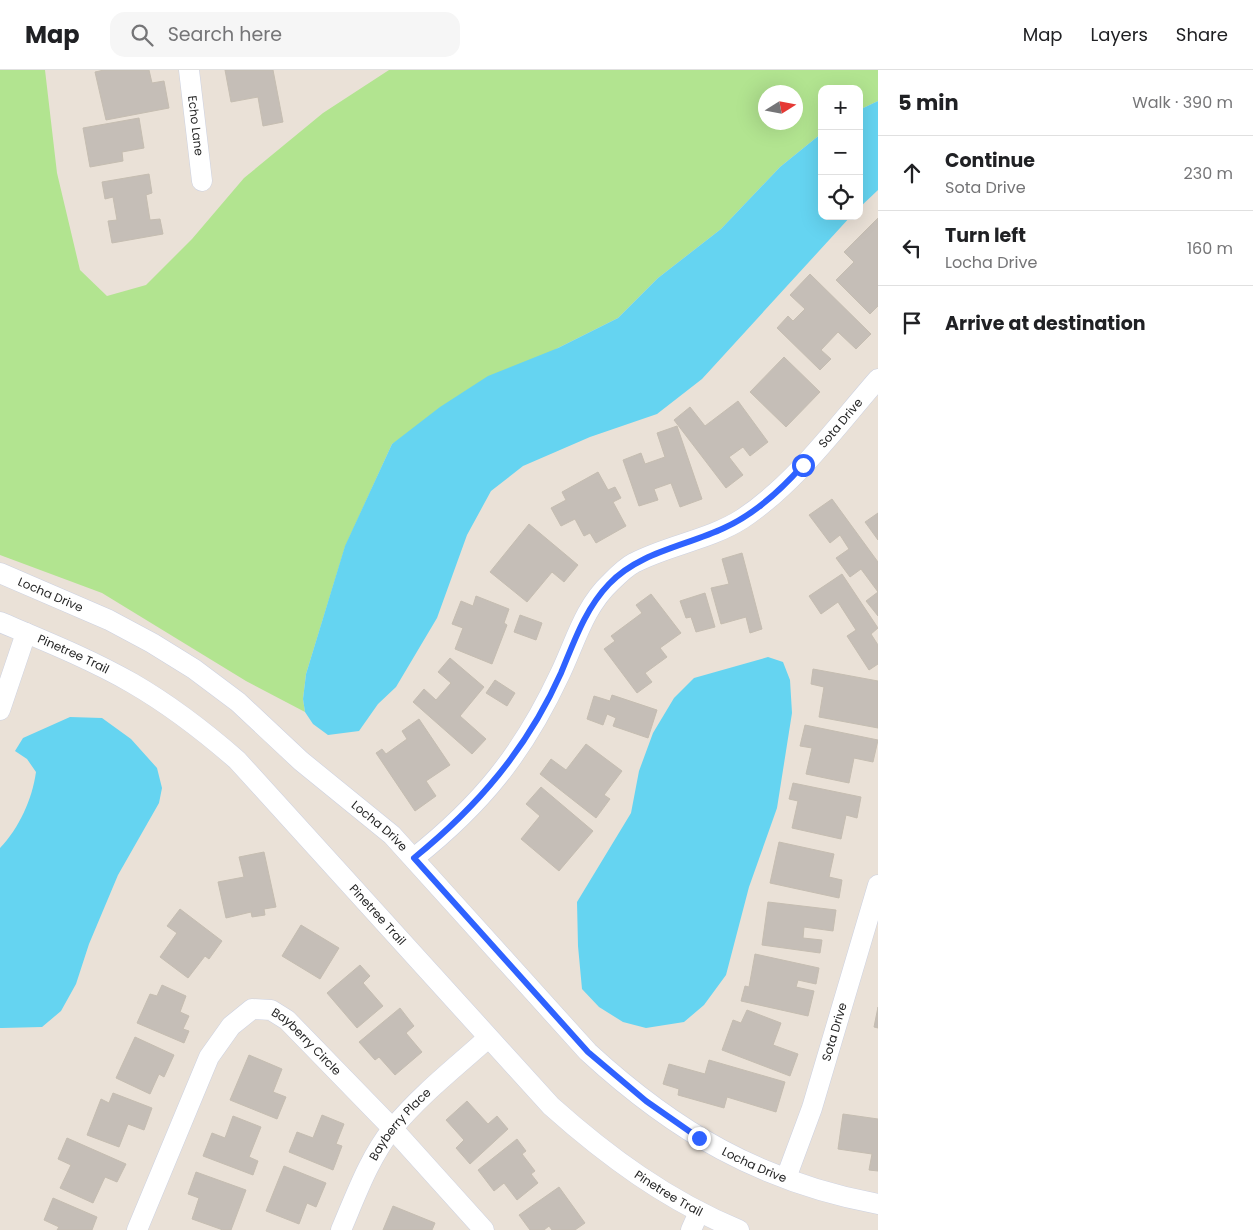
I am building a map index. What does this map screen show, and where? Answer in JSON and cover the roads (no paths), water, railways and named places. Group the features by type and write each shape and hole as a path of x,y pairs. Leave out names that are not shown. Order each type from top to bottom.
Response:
{"street":[{"name":"Echo Lane","path":"189,70 202,181"},
{"name":"Sota Drive","path":"414,858 465,814 503,772 521,747 561,673 583,621 609,583 633,563 732,524 780,491 878,378"},
{"name":"Locha Drive","path":"0,573 109,620 152,643 194,669 238,702 301,761 392,835 588,1052 618,1079 699,1138 755,1167 824,1192 878,1204"},
{"name":"Pinetree Trail","path":"0,622 91,661 133,683 180,714 237,760 551,1106 587,1138 625,1167 699,1212 739,1230"},
{"path":"0,710 26,633"},
{"name":"Sota Drive","path":"786,1178 812,1108 878,885"},
{"name":"Bayberry Circle","path":"137,1230 210,1056 231,1026 252,1009 270,1010 287,1020 392,1129 484,1230"},
{"name":"Bayberry Place","path":"340,1230 364,1176 392,1129 409,1110 488,1038"},
{"path":"691,1230 699,1212"}],"water":[{"path":"878,101 878,190 863,204 863,130 863,108"},
{"path":"818,136 818,220 847,220 702,379 657,414 590,437 523,466 491,491 467,535 437,618 396,687 378,704 359,731 328,735 313,724 305,712 303,699 306,674 345,546 392,444 440,407 488,376 558,348 618,318 658,278 721,229 780,167"},
{"path":"768,657 783,662 790,680 792,713 777,808 749,887 726,975 704,1005 684,1022 646,1028 623,1022 599,1007 582,989 578,946 577,902 631,813 639,771 653,733 674,698 694,678"},
{"path":"70,717 102,718 131,739 157,768 162,788 159,803 118,875 89,944 76,984 61,1011 42,1027 0,1028 0,848 13,832 24,813 36,772 27,759 15,751 23,738"}]}
